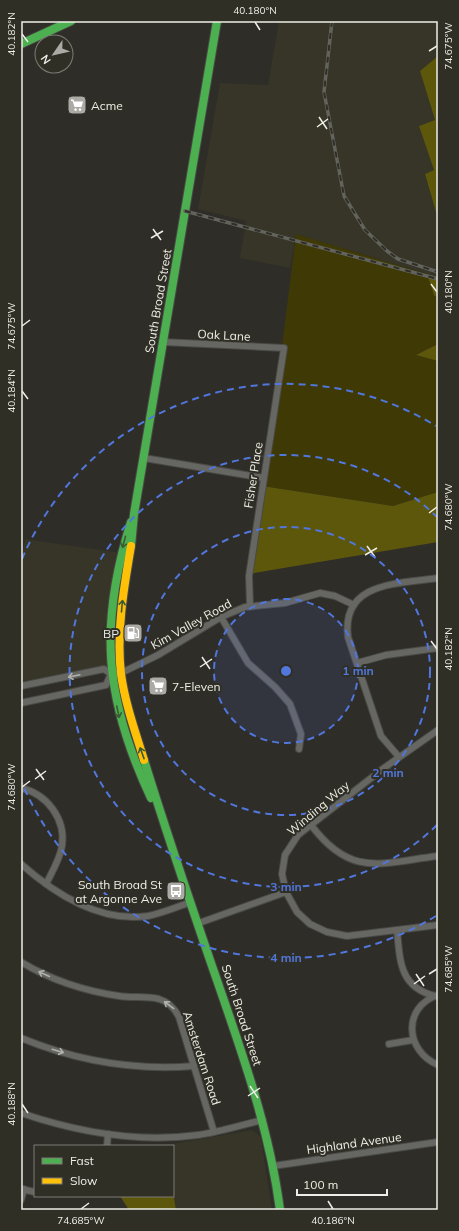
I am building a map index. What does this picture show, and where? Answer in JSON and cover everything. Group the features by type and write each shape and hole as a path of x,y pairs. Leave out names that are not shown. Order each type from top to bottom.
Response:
{"main road":[{"name":"South Broad Street","path":"166,832 128,744 120,718 111,674 110,624 116,571 134,514 144,458 217,21"},
{"path":"21,44 67,22"},
{"name":"South Broad Street","path":"134,514 133,539 126,573 121,623 121,673 130,717 166,832 191,902 263,1120 274,1166 280,1210"},
{"path":"116,571 126,573"},
{"path":"113,592 124,588"}],"street":[{"name":"Oak Lane","path":"163,342 284,348"},
{"name":"Fisher Place","path":"250,606 249,576 284,348"},
{"path":"144,458 264,478"},
{"path":"399,757 381,736 347,628 350,613 354,605 365,593 376,588 438,578"},
{"name":"Kim Valley Road","path":"21,686 104,669 111,674 121,673 170,649 221,617 250,606 285,603 320,593 335,596 354,605"},
{"path":"221,617 248,663 275,687 290,704 301,734 299,749"},
{"path":"357,663 386,655 438,648"},
{"path":"21,703 106,685 111,674"},
{"name":"Winding Way","path":"438,730 399,757 310,825 293,841 285,855 282,874 286,892 292,905 303,918 327,932 347,936 438,925"},
{"path":"21,788 32,792 46,801 60,821 62,847 46,884"},
{"path":"310,825 325,844 334,851 357,862 372,864 438,856"},
{"path":"21,864 46,884 92,909 123,917 149,916 191,902"},
{"path":"198,923 286,892"},
{"path":"397,930 401,965 404,974 414,986 427,994 436,996"},
{"name":"Amsterdam Road","path":"21,962 46,975 81,988 104,993 152,998 166,1002 176,1011 179,1017 214,1132"},
{"path":"436,996 427,1000 417,1011 412,1025 413,1040 419,1052 424,1058 438,1065"},
{"path":"21,1038 58,1052 109,1064 152,1068 194,1066"},
{"path":"388,1044 413,1040"},
{"path":"21,1113 58,1124 108,1134 171,1137 214,1132 263,1120"},
{"path":"107,1145 108,1134"},
{"name":"Highland Avenue","path":"274,1166 438,1142"},
{"path":"21,1200 22,1189 34,1192"}],"shaded area":[{"path":"279,21 438,21 438,56 420,71 435,121 419,126 434,170 425,174 438,219 438,277 296,234 290,268 240,258 246,221 198,209 220,83 268,85"},
{"path":"438,56 438,219 425,174 434,170 419,126 435,120 420,71"},
{"path":"296,234 427,274 434,294 438,298 438,344 416,355 438,361 438,492 393,506 262,486 277,387"},
{"path":"427,274 438,277 438,298 434,295"},
{"path":"438,344 438,361 416,355"},
{"path":"262,486 393,506 438,492 438,542 248,574"},
{"path":"25,539 121,553 116,571 111,674 104,669 21,686 21,561"},
{"path":"252,1130 261,1137 272,1210 176,1210 174,1195 174,1145 167,1145"},
{"path":"121,1197 174,1197 176,1210 129,1210"}],"railway":[{"path":"332,21 324,92 344,196 365,230 387,251 398,259 438,272"},
{"path":"185,211 438,279"}],"traffic: fast":[{"path":"21,44 71,21"},
{"path":"131,546 134,514 217,21"},
{"path":"131,522 120,560 114,595 111,629 111,662 116,695 124,728 151,798"},
{"path":"144,760 252,1085 269,1147 280,1210"}],"traffic: slow":[{"path":"131,546 119,642 121,674 125,696 144,760"}],"place":[{"name":"Acme","path":"77,105"},
{"name":"BP","path":"133,633"},
{"name":"7-Eleven","path":"158,686"},
{"name":"South Broad St at Argonne Ave","path":"176,891"}]}
